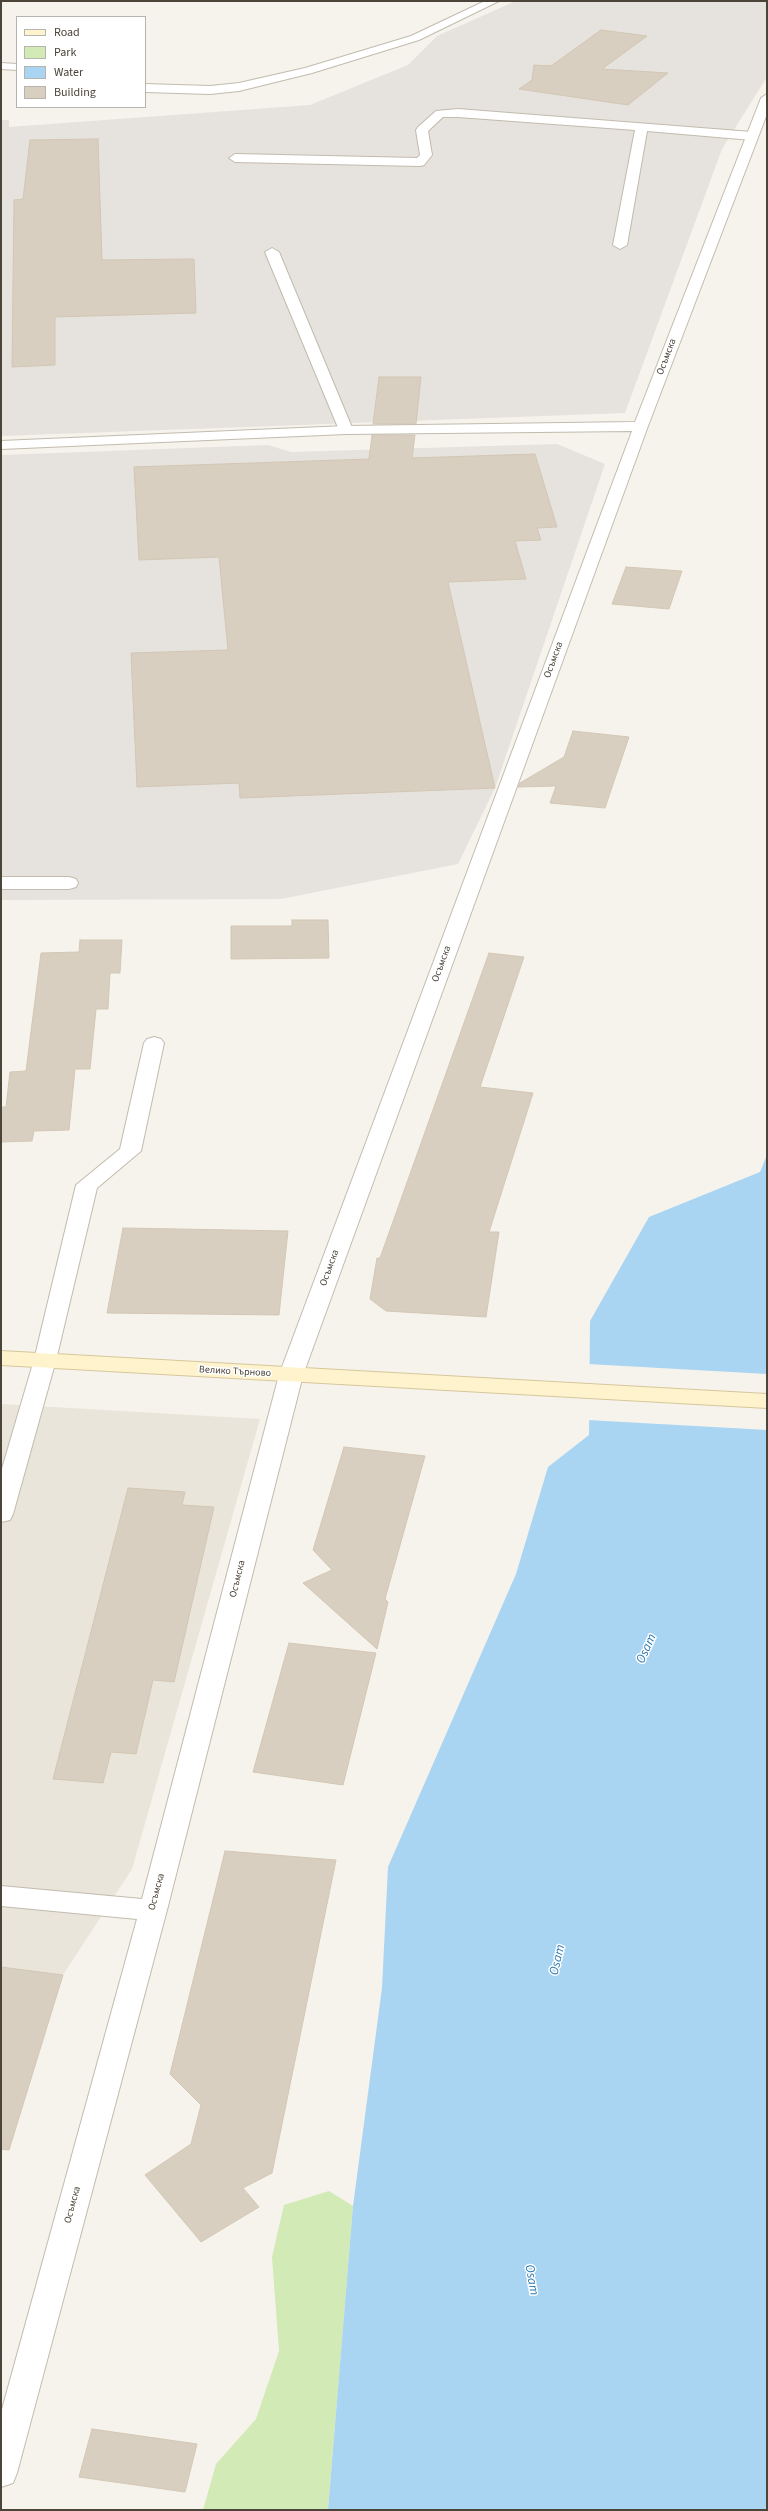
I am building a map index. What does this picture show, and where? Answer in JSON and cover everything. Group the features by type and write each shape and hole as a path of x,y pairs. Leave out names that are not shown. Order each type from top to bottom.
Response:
{"street":[{"path":"146,88 210,90 239,87 308,71 415,38 494,1"},
{"path":"1,66 16,67"},
{"name":"Осъмска","path":"1,2473 153,1910 290,1375 641,426 767,98"},
{"path":"235,158 420,162 426,155 422,130 440,114 503,114 752,136"},
{"path":"620,245 642,127"},
{"path":"272,252 346,430"},
{"path":"1,445 346,430 641,426"},
{"path":"1,883 69,882"},
{"path":"1,1514 45,1360 87,1185 130,1151 154,1043"},
{"name":"Велико Търново","path":"1,1358 767,1401"},
{"path":"1,1896 153,1910"}],"shaded area":[{"path":"516,1 767,1 767,77 722,149 625,413 1,436 1,120 9,120 9,127 310,105 408,65 437,36"},
{"path":"557,444 605,464 495,788 458,864 281,899 1,900 1,455 268,445 291,452"},
{"path":"1,1404 260,1419 132,1869 63,1975 1,1967"}],"green space":[{"path":"329,2191 353,2206 328,2510 203,2510 216,2464 256,2419 279,2351 272,2257 284,2205"}],"water":[{"name":"Osam","path":"767,1155 767,2510 328,2510 353,2206 382,1988 388,1867 516,1574 548,1467 589,1435 590,1321 649,1217 760,1172"}],"pier":[{"path":"588,1364 767,1374 767,1430 587,1420"}],"building":[{"path":"601,30 647,36 602,69 668,73 628,105 519,89 532,80 534,65 551,66"},
{"path":"98,139 102,260 194,259 196,313 55,317 55,365 12,367 14,200 23,199 30,140"},
{"path":"379,377 421,377 416,424 373,424"},
{"path":"372,435 415,435 412,458 535,454 557,527 537,528 541,540 515,541 526,579 448,582 495,788 240,798 239,783 137,787 131,653 228,650 219,557 139,560 134,467 369,459"},
{"path":"626,567 682,571 669,609 612,604"},
{"path":"573,731 629,737 605,808 550,803 556,786 518,787 520,783 564,757"},
{"path":"292,920 328,920 329,958 231,959 231,926 292,926"},
{"path":"80,940 122,940 120,973 110,973 108,1009 96,1009 90,1069 75,1069 69,1130 34,1131 32,1141 1,1142 1,1107 6,1107 10,1072 26,1071 41,953 79,952"},
{"path":"489,953 524,957 480,1087 533,1093 489,1232 499,1232 486,1317 386,1311 370,1299 377,1258 380,1258"},
{"path":"123,1228 288,1231 279,1315 107,1313"},
{"path":"344,1447 425,1456 385,1599 388,1602 377,1649 303,1583 332,1570 313,1550"},
{"path":"128,1488 185,1492 182,1505 214,1507 174,1682 153,1680 136,1754 111,1752 103,1783 53,1779"},
{"path":"289,1643 376,1653 343,1785 253,1772"},
{"path":"225,1851 336,1860 272,2173 243,2188 259,2207 201,2242 145,2175 191,2144 201,2105 170,2074"},
{"path":"1,1967 63,1975 9,2150 1,2149"},
{"path":"92,2429 197,2444 185,2492 79,2477"}]}
